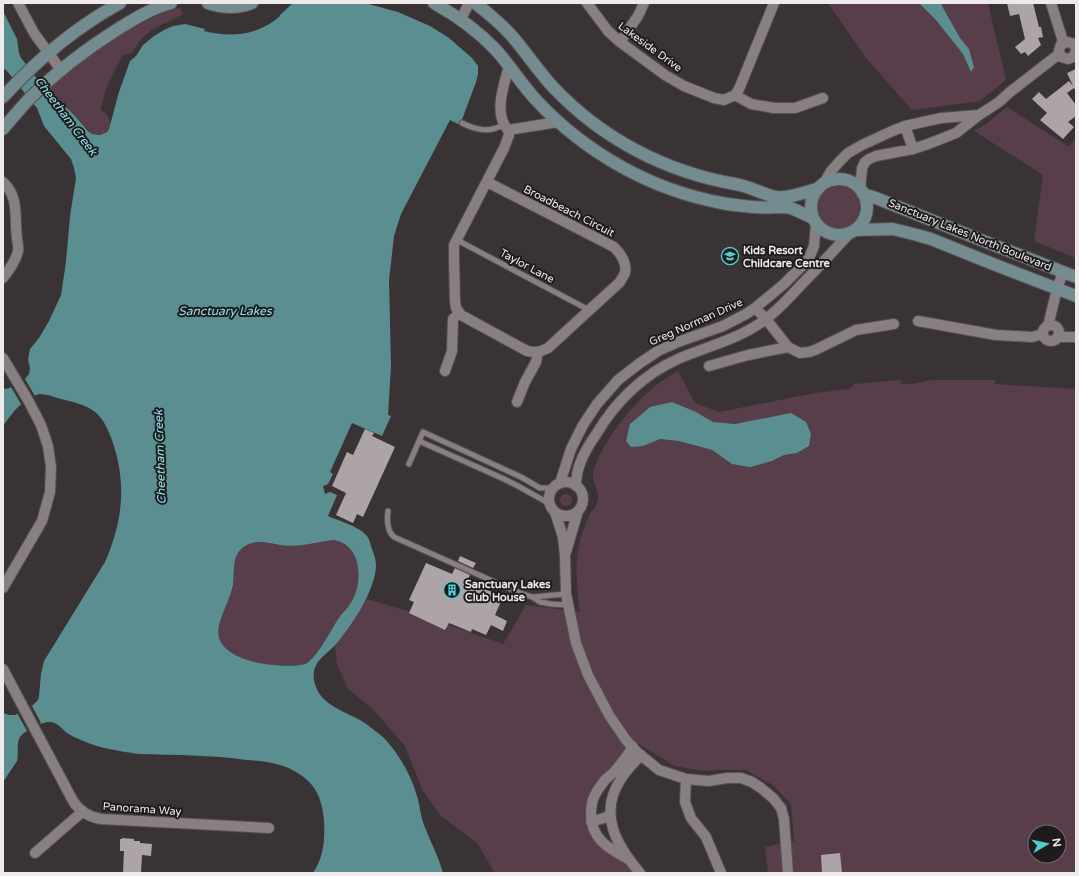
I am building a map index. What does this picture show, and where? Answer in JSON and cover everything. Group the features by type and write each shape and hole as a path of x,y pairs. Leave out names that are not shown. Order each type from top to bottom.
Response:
{"street":[{"path":"18,3 34,33 61,70"},
{"path":"3,97 48,53 91,21 120,3"},
{"path":"3,130 28,100 82,53 129,22 171,3"},
{"path":"208,3 234,8 252,3"},
{"path":"434,3 461,19 479,33 495,49 536,100 558,122 590,147 623,168 667,188 703,199 753,207 791,208 814,221 823,231 832,235 842,235 853,231 861,224 865,217 866,202 862,192 855,184 848,181 840,179 832,180 821,186 788,197 776,197 740,184 709,178 674,168 625,144 595,124 570,104 546,79 512,36 490,14 475,3"},
{"path":"461,19 469,3"},
{"name":"Lakeside Drive","path":"587,3 608,31 620,42 665,75 684,86 714,98 724,100 735,95"},
{"path":"620,42 638,16 644,3"},
{"path":"774,3 739,89 735,95 751,104 774,108 794,108 823,98"},
{"path":"1051,3 1064,42"},
{"path":"495,49 512,36"},
{"path":"1064,42 1071,42 1076,49 1074,57 1068,59 1061,57 1059,47 1064,42"},
{"path":"862,192 862,168 868,159 913,149 956,133 999,102 1060,54"},
{"path":"509,66 501,100 501,119 509,135 504,148 454,245 454,266 455,301 456,308 459,313 527,351 535,353 538,352 536,362 525,382 517,402"},
{"path":"558,122 570,104"},
{"path":"814,221 811,210 813,196 831,171 855,148 905,126 941,118 980,115"},
{"path":"506,127 558,122"},
{"path":"905,126 913,149"},
{"path":"3,182 9,188 14,200 16,215 16,238 19,249 16,258 3,278"},
{"name":"Broadbeach Circuit","path":"487,182 614,247 620,253 624,261 625,273 620,282 548,348 538,352"},
{"name":"Sanctuary Lakes North Boulevard","path":"862,192 1076,277"},
{"name":"Greg Norman Drive","path":"788,873 784,819 781,808 773,798 752,782 741,778 727,778 709,781 686,779 659,770 637,752 609,715 588,676 576,643 566,594 563,537 549,499 550,493 556,486 571,449 583,425 597,404 618,380 658,351 678,342 723,326 755,308 784,284 809,258 814,246 814,221"},
{"name":"Sanctuary Lakes North Boulevard","path":"853,231 902,230 931,239 991,264 1076,296"},
{"name":"Greg Norman Drive","path":"565,556 578,511 583,501 580,490 576,486 577,472 587,449 612,409 648,376 667,364 679,358 741,335 766,319 783,304 853,231"},
{"path":"1052,331 1052,312 1063,272"},
{"path":"755,308 766,319 788,347 800,353 809,352 825,346 856,330 894,324"},
{"path":"445,371 452,351 453,319 459,313"},
{"path":"918,321 996,334 1032,337 1052,331 1075,337"},
{"path":"709,366 748,355 788,347"},
{"path":"3,358 42,425 48,446 51,467 50,492 42,521 3,588"},
{"path":"640,363 648,376"},
{"path":"556,486 565,482 576,486"},
{"path":"552,508 564,516 574,514 578,511"},
{"path":"3,669 72,801 82,812 34,853"},
{"path":"637,752 617,786 611,801 610,816 619,843 628,859 640,873"},
{"path":"628,859 610,849 599,840 591,822 591,807 595,794 605,780 624,761 637,752"},
{"path":"686,779 685,802 691,818 706,837 721,873"},
{"name":"Panorama Way","path":"82,812 101,819 269,828"},
{"path":"591,822 610,816"}],"lane":[{"path":"462,123 478,130 506,127"},
{"name":"Taylor Lane","path":"457,240 589,310"},
{"path":"409,464 423,432 522,477 540,488 556,486"},
{"path":"419,441 518,486 552,508"},
{"path":"388,511 387,522 391,535 394,537 514,591 532,597 540,602 568,605"},
{"path":"532,597 566,594"}],"shaded area":[{"path":"828,3 988,3 1006,80 980,101 912,110 867,59"},
{"path":"180,8 183,14 153,29 141,39 132,53 122,55 107,86 100,110 109,117 110,122 110,126 104,133 98,135 92,134 71,112 53,99 46,91 113,39 153,17"},
{"path":"1007,107 1069,147 1076,138 1076,258 1034,241 1043,175 974,131 986,124"},
{"path":"838,185 848,188 856,194 861,203 861,208 859,217 852,225 845,228 835,229 827,226 821,220 818,212 818,204 821,196 827,189"},
{"path":"678,371 695,403 719,412 815,393 848,389 854,384 900,380 901,384 912,384 931,380 995,380 995,384 1076,389 1076,873 768,873 765,847 794,841 791,804 773,785 746,770 703,771 675,766 637,743 622,755 590,794 598,842 635,873 495,873 477,843 441,816 423,791 405,746 373,709 348,689 337,664 335,645 351,625 366,599 415,613 503,644 526,605 580,612 577,585 578,549 585,525 598,501 598,493 593,479 593,471 600,454 621,422 647,393 663,380","holes":["650,407 696,412 713,422 735,424 759,420 809,446 797,453 784,455 772,461 732,464 712,450 679,441 660,439 626,441 630,424"]},
{"path":"564,494 568,494 572,500 568,506 564,506 560,502 560,498"},
{"path":"334,540 343,543 355,556 359,573 358,582 353,599 311,660 303,665 291,666 259,663 243,659 235,655 223,645 219,639 218,631 220,622 233,585 236,559 238,554 245,546 258,542 294,546"}],"water":[{"name":"Sanctuary Lakes","path":"293,3 365,3 398,12 430,26 449,38 472,58 478,66 476,82 460,125 450,120 401,214 394,236 389,280 391,366 388,415 391,416 382,436 352,423 330,472 333,474 328,484 323,486 325,494 330,492 337,495 328,516 353,526 366,535 374,555 376,566 372,586 362,607 343,636 317,663 314,673 316,688 326,701 360,720 384,738 399,757 407,771 418,799 422,819 443,873 313,873 320,861 324,841 323,811 317,792 305,778 291,769 261,761 220,757 138,754 116,750 88,743 67,733 55,723 47,722 25,732 20,737 18,742 17,761 3,782 3,713 15,715 32,706 38,700 44,661 105,562 111,547 119,517 121,487 117,456 109,432 101,418 87,407 74,402 40,394 23,402 3,426 3,388 6,389 12,387 25,379 29,374 30,368 28,360 30,349 39,338 49,321 61,295 76,178 71,159 44,126 37,108 3,68 3,11 17,39 21,58 51,97 68,109 88,131 92,134 100,135 107,132 109,129 119,92 130,61 136,56 143,45 154,36 173,26 185,24 214,33 244,33 263,27 280,15","holes":["334,540 343,543 355,556 359,573 356,591 348,607 338,619 311,660 303,665 291,666 259,663 243,659 229,651 223,645 219,639 218,631 233,585 236,559 238,554 245,546 258,542 287,546"]},
{"path":"919,3 941,3 960,38 969,49 974,67 971,72 963,54 936,20"},
{"path":"672,402 696,412 713,422 735,424 791,413 806,422 811,434 809,446 797,453 784,455 772,461 750,467 732,464 712,450 679,441 660,439 643,446 631,447 626,441 630,424 650,407"}],"pier":[{"path":"25,379 35,396 21,404 11,387"},
{"path":"32,706 41,723 27,731 17,713"}],"building":[{"path":"1007,3 1033,3 1043,37 1038,38 1041,45 1028,56 1025,52 1021,54 1015,47 1025,39 1019,14 1010,16"},
{"path":"1076,69 1076,92 1074,88 1067,93 1076,105 1076,116 1068,122 1074,127 1063,139 1040,120 1047,113 1032,99 1039,92 1046,99 1069,81 1073,86 1067,73"},
{"path":"365,429 374,433 372,436 395,447 363,517 357,514 353,523 336,515 346,493 332,486 347,452 353,455"},
{"path":"460,556 476,563 473,568 458,561"},
{"name":"Sanctuary Lakes Club House","path":"426,563 452,574 455,568 470,575 467,581 503,597 495,615 507,621 503,631 491,625 486,635 472,629 471,632 449,623 445,630 409,613 414,602 409,600"},
{"path":"120,839 134,839 134,841 140,841 140,843 152,844 151,856 142,855 141,873 123,873 124,851 120,851"},
{"path":"840,853 842,873 822,873 821,855"}],"place":[{"name":"Kids Resort Childcare Centre","path":"730,256"},
{"name":"Sanctuary Lakes Club House","path":"452,590"}],"water label":[{"name":"Cheetham Creek","path":"66,116"},
{"name":"Cheetham Creek","path":"160,457"}]}
